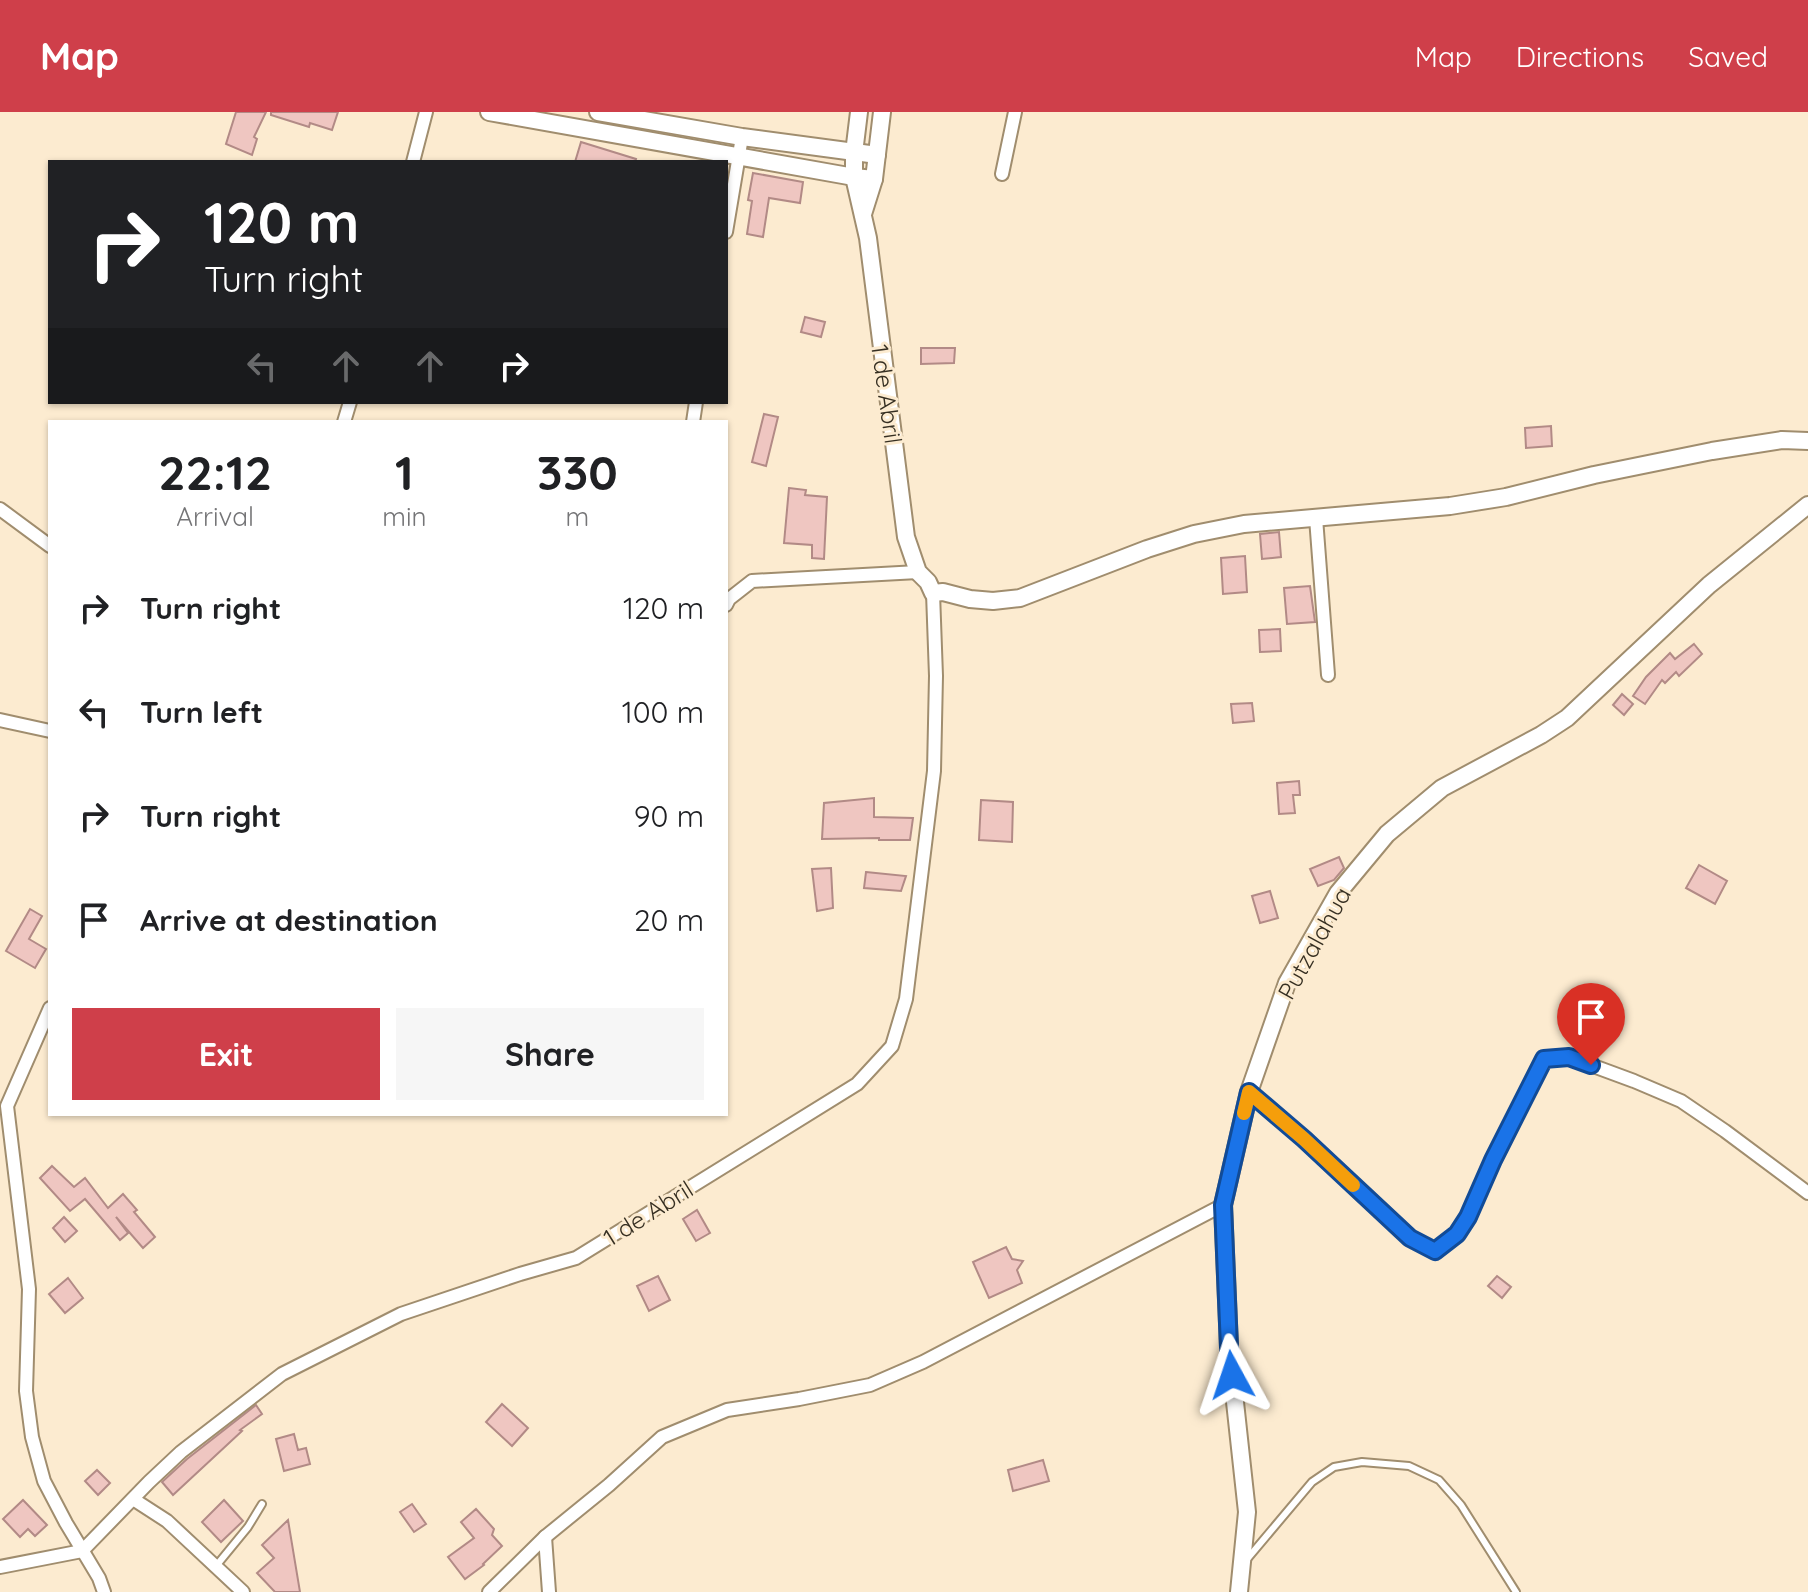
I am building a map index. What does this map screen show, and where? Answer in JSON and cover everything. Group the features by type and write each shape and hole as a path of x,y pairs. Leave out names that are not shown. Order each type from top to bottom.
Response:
{"street":[{"path":"414,160 426,112"},
{"path":"489,112 518,114 874,179"},
{"path":"598,112 742,137 877,155"},
{"name":"1 de Abril","path":"82,1551 181,1452 282,1374 401,1314 576,1258 857,1084 892,1046 906,999 934,771 936,676 933,593 918,572 906,537 868,238 854,177 859,112"},
{"name":"1 de Abril","path":"862,216 874,179 882,112"},
{"path":"1002,174 1015,112"},
{"path":"728,221 742,137"},
{"path":"933,593 993,601 1020,598 1147,549 1194,534 1244,524 1450,506 1506,497 1712,451 1782,440 1808,441"},
{"name":"Putzalahua","path":"1239,1592 1247,1512 1229,1347 1223,1205 1249,1092 1287,983 1338,893 1387,834 1442,788 1567,718 1709,585 1808,505"},
{"path":"0,509 48,545"},
{"path":"1316,518 1328,675"},
{"path":"728,601 752,581 918,572"},
{"path":"0,720 48,731"},
{"path":"48,1012 3,1104 29,1289 26,1391 32,1437 44,1481 104,1592"},
{"path":"1249,1092 1410,1238 1435,1251 1457,1234 1468,1217 1544,1059 1569,1057 1681,1101 1808,1193"},
{"path":"489,1592 545,1537 662,1437 727,1410 870,1385 923,1362 1223,1205"},
{"path":"133,1499 167,1521 243,1592"},
{"path":"545,1537 549,1592"},
{"path":"0,1567 82,1551"}],"lane":[{"path":"1243,1564 1312,1482 1334,1467 1362,1462 1409,1466 1439,1480 1461,1505 1516,1592"},
{"path":"216,1566 248,1527 262,1504"}],"building":[{"path":"236,112 266,112 254,137 257,139 252,155 226,144"},
{"path":"271,112 338,112 332,130 310,123 309,127 271,115"},
{"path":"581,142 636,159 636,160 576,160"},
{"path":"753,173 803,182 800,203 769,198 763,237 747,234"},
{"path":"805,317 825,322 821,337 801,332"},
{"path":"921,348 955,348 954,363 921,364"},
{"path":"764,414 778,417 766,466 752,462"},
{"path":"1551,426 1552,446 1526,448 1525,428"},
{"path":"789,488 806,490 805,495 827,497 824,559 812,558 812,545 784,543"},
{"path":"1279,532 1281,557 1262,559 1260,534"},
{"path":"1245,556 1247,592 1223,594 1221,558"},
{"path":"1310,586 1315,622 1287,624 1284,588"},
{"path":"1280,629 1281,651 1260,652 1259,630"},
{"path":"1694,644 1702,654 1679,676 1676,672 1665,683 1662,680 1645,704 1633,696 1646,677 1670,653 1675,659"},
{"path":"1622,694 1633,704 1624,715 1613,705"},
{"path":"1252,703 1254,721 1233,723 1231,704"},
{"path":"1299,781 1300,795 1293,795 1295,813 1279,814 1277,783"},
{"path":"874,798 874,817 913,818 910,840 822,839 824,803"},
{"path":"981,800 1013,802 1012,842 979,840"},
{"path":"1339,857 1344,868 1334,880 1318,886 1310,869"},
{"path":"1699,865 1727,881 1715,904 1686,888"},
{"path":"831,868 833,908 817,911 812,869"},
{"path":"866,872 906,876 901,891 864,888"},
{"path":"1270,891 1278,918 1260,923 1252,896"},
{"path":"30,909 42,916 29,939 46,949 35,968 6,951"},
{"path":"52,1166 74,1187 85,1178 108,1208 123,1194 155,1237 143,1248 116,1217 128,1233 120,1240 85,1199 70,1211 40,1178"},
{"path":"697,1210 710,1233 696,1241 683,1219"},
{"path":"64,1217 77,1231 65,1242 53,1228"},
{"path":"1006,1247 1012,1259 1023,1261 1017,1270 1022,1283 989,1298 973,1262"},
{"path":"658,1276 670,1300 649,1311 637,1286"},
{"path":"1497,1276 1511,1287 1502,1298 1488,1286"},
{"path":"68,1278 83,1298 65,1313 49,1294"},
{"path":"502,1404 528,1428 512,1446 486,1422"},
{"path":"256,1405 262,1414 240,1430 173,1495 162,1482"},
{"path":"294,1434 298,1450 306,1448 310,1464 284,1471 276,1439"},
{"path":"1043,1460 1049,1481 1013,1491 1008,1470"},
{"path":"97,1470 110,1483 98,1495 85,1481"},
{"path":"23,1500 47,1525 35,1536 28,1529 20,1537 3,1519"},
{"path":"224,1500 243,1521 221,1542 202,1522"},
{"path":"412,1504 426,1524 414,1532 400,1512"},
{"path":"476,1509 494,1529 492,1535 502,1546 465,1579 448,1557 474,1538 461,1522"},
{"path":"288,1520 300,1592 275,1592 257,1573 274,1558 262,1545"}],"slow traffic":[{"path":"1244,1113 1249,1092 1353,1185"}],"route":[{"path":"1232,1375 1223,1205 1249,1092 1410,1238 1435,1251 1457,1234 1468,1217 1544,1059 1569,1057 1591,1065"}]}
